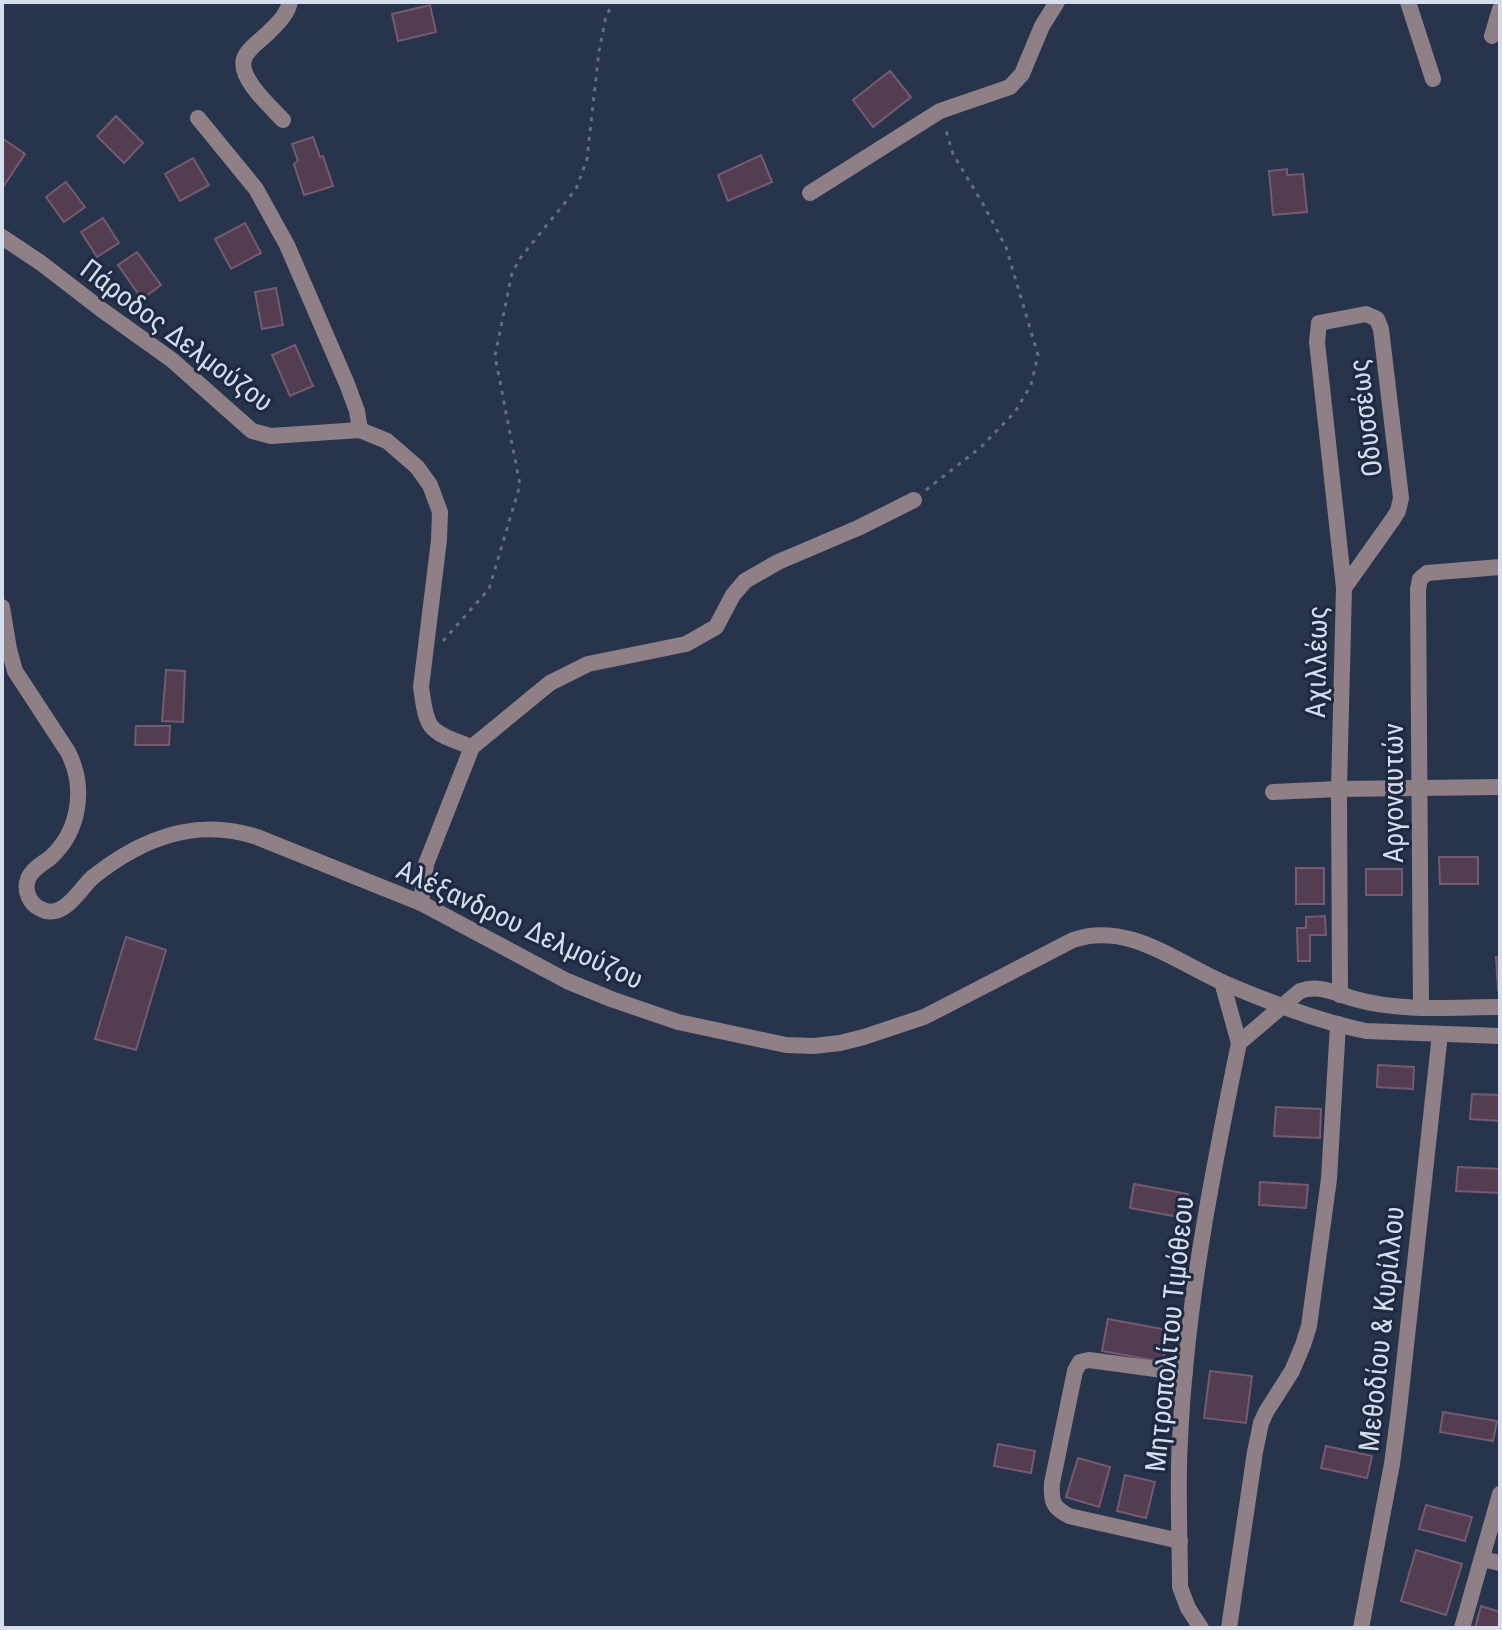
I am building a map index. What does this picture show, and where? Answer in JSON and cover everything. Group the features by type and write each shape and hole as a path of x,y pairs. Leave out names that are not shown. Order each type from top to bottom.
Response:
{"street":[{"path":"283,120 242,68 245,56 282,19 290,2"},
{"path":"810,193 940,111 1010,87 1022,74 1042,26 1057,2"},
{"path":"1408,2 1433,79"},
{"path":"1492,36 1500,9"},
{"path":"198,118 256,189 287,245 347,384 360,430 387,441 417,467 430,485 440,512 421,687 424,708 431,727 448,738 472,747"},
{"name":"Πάροδος Δελμούζου","path":"2,237 172,360 252,431 271,436 360,430"},
{"name":"Οδυσσέως","path":"1318,331 1319,323 1366,314 1377,319 1381,329 1401,498 1398,511 1344,588"},
{"name":"Αχιλλέως","path":"1318,331 1344,588 1339,789 1340,995"},
{"path":"421,903 426,864 472,747 550,683 588,664 686,644 716,627 733,595 745,581 778,562 914,500"},
{"name":"Αργοναυτών","path":"1421,1008 1418,589 1420,579 1427,573 1500,567"},
{"name":"Αλέξανδρου Δελμούζου","path":"2,607 15,671 68,752 76,775 77,805 71,831 28,879 27,895 44,911 60,910 95,876 154,840 186,831 241,831 421,903 567,981 611,999 678,1022 786,1045 840,1043 924,1017 1073,940 1111,935 1141,942 1222,982 1338,1024 1366,1031 1500,1036"},
{"path":"1273,792 1500,787"},
{"path":"1222,982 1239,1043 1300,991 1310,988 1324,988 1371,1003 1421,1008 1500,1007"},
{"path":"1229,1628 1261,1423 1292,1371 1309,1326 1329,1179 1338,1024"},
{"name":"Μεθοδίου & Κυρίλλου","path":"1361,1628 1392,1464 1440,1034"},
{"name":"Μητροπολίτου Τιμόθεου","path":"1201,1628 1182,1597 1180,1587 1179,1465 1185,1373 1199,1259 1239,1043"},
{"path":"1180,1541 1069,1516 1056,1508 1051,1496 1072,1385 1080,1362 1089,1360 1185,1373"},
{"path":"1462,1628 1500,1494"},
{"path":"1482,1559 1500,1563"}],"path":[{"path":"443,642 489,589 520,485 495,356 512,273 521,257 576,189 587,159 599,51 606,16 614,2"},
{"path":"914,500 981,447 1015,412 1031,385 1038,355 1006,247 953,154 940,111"}],"building":[{"path":"430,5 436,32 398,41 392,14"},
{"path":"890,71 911,97 873,127 853,100"},
{"path":"116,116 143,143 124,163 97,136"},
{"path":"313,137 333,186 304,195 294,164 298,161 292,144"},
{"path":"2,138 25,154 3,187 2,187"},
{"path":"761,155 772,182 728,201 718,175"},
{"path":"193,158 209,185 180,201 165,174"},
{"path":"1287,169 1287,175 1303,174 1307,212 1273,215 1269,171"},
{"path":"66,182 85,207 64,222 46,197"},
{"path":"103,218 119,243 97,257 81,232"},
{"path":"245,223 261,253 231,269 215,239"},
{"path":"137,252 161,285 142,299 118,265"},
{"path":"276,288 283,325 262,329 255,292"},
{"path":"295,345 313,386 290,396 272,355"},
{"path":"166,670 185,671 183,722 162,721"},
{"path":"136,726 170,726 169,745 135,745"},
{"path":"1439,857 1478,857 1478,884 1440,884"},
{"path":"1296,868 1324,868 1324,904 1296,904"},
{"path":"1366,869 1402,869 1402,895 1366,895"},
{"path":"1325,916 1326,935 1310,935 1310,961 1298,961 1297,928 1306,928 1306,917"},
{"path":"126,937 166,950 136,1050 95,1039"},
{"path":"1496,957 1500,957 1500,990 1498,990"},
{"path":"1378,1065 1414,1067 1413,1089 1377,1087"},
{"path":"1472,1094 1500,1095 1500,1121 1470,1119"},
{"path":"1276,1107 1321,1109 1320,1138 1274,1136"},
{"path":"1458,1167 1500,1169 1500,1193 1456,1191"},
{"path":"1260,1182 1308,1185 1306,1208 1259,1205"},
{"path":"1134,1184 1188,1194 1184,1218 1130,1208"},
{"path":"1108,1319 1168,1330 1163,1362 1102,1351"},
{"path":"1210,1371 1252,1376 1246,1423 1204,1418"},
{"path":"1443,1412 1497,1421 1493,1441 1440,1432"},
{"path":"998,1444 1035,1451 1031,1473 994,1466"},
{"path":"1326,1446 1372,1456 1367,1478 1321,1468"},
{"path":"1078,1458 1110,1467 1099,1507 1066,1497"},
{"path":"1125,1475 1155,1482 1146,1518 1117,1511"},
{"path":"1426,1505 1472,1517 1465,1541 1419,1529"},
{"path":"1416,1550 1462,1564 1446,1615 1401,1601"},
{"path":"1481,1606 1500,1612 1500,1628 1475,1628"}]}
